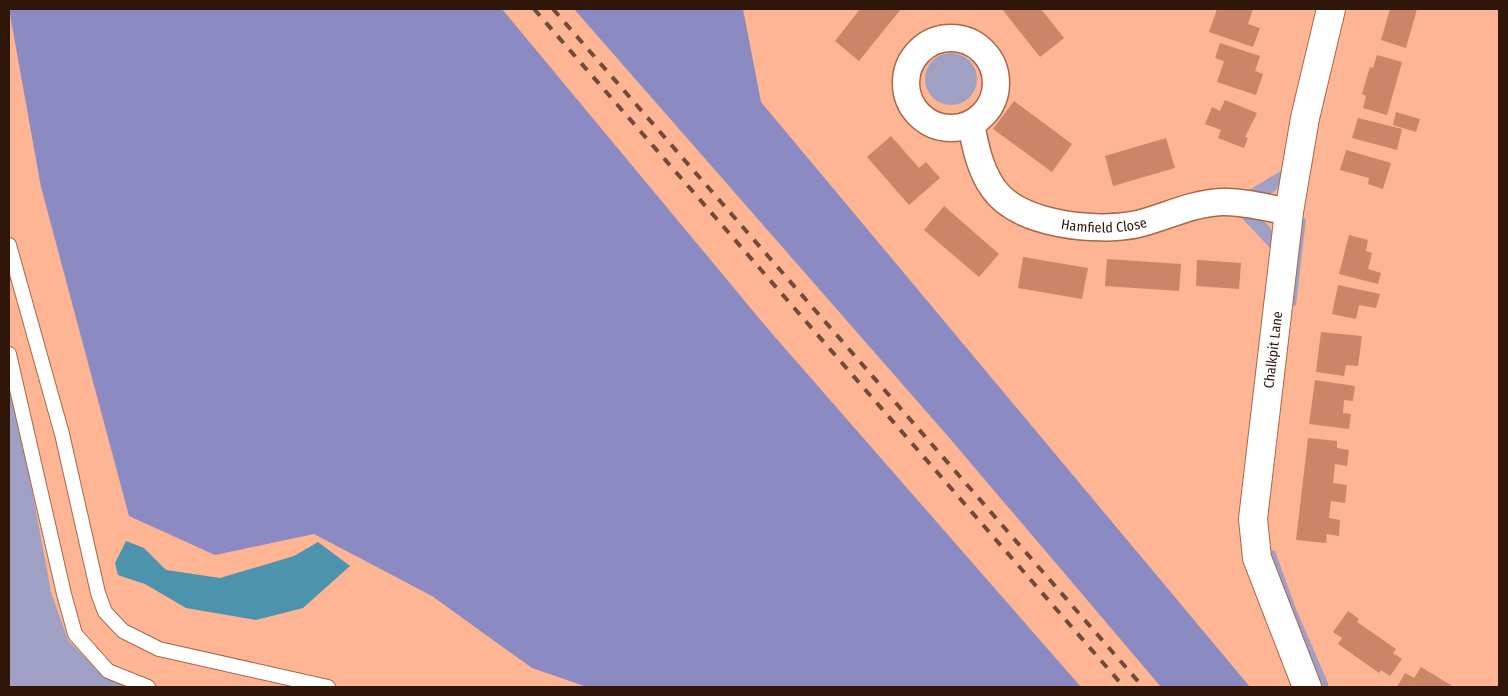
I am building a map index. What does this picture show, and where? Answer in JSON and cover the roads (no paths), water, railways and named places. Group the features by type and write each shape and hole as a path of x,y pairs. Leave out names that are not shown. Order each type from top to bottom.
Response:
{"street":[{"name":"Chalkpit Lane","path":"1307,687 1257,558 1253,519 1290,212 1305,118 1331,9"},
{"name":"Hamfield Close","path":"971,124 976,151 993,189 1017,209 1041,219 1094,228 1138,224 1192,206 1223,201 1290,212"}],"lane":[{"path":"9,245 62,434 98,593 105,612 123,631 159,650 328,687"},
{"path":"9,354 64,594 75,634 108,671 148,687"}],"railway":[{"path":"534,9 1124,687"},
{"path":"553,9 1143,687"}]}
